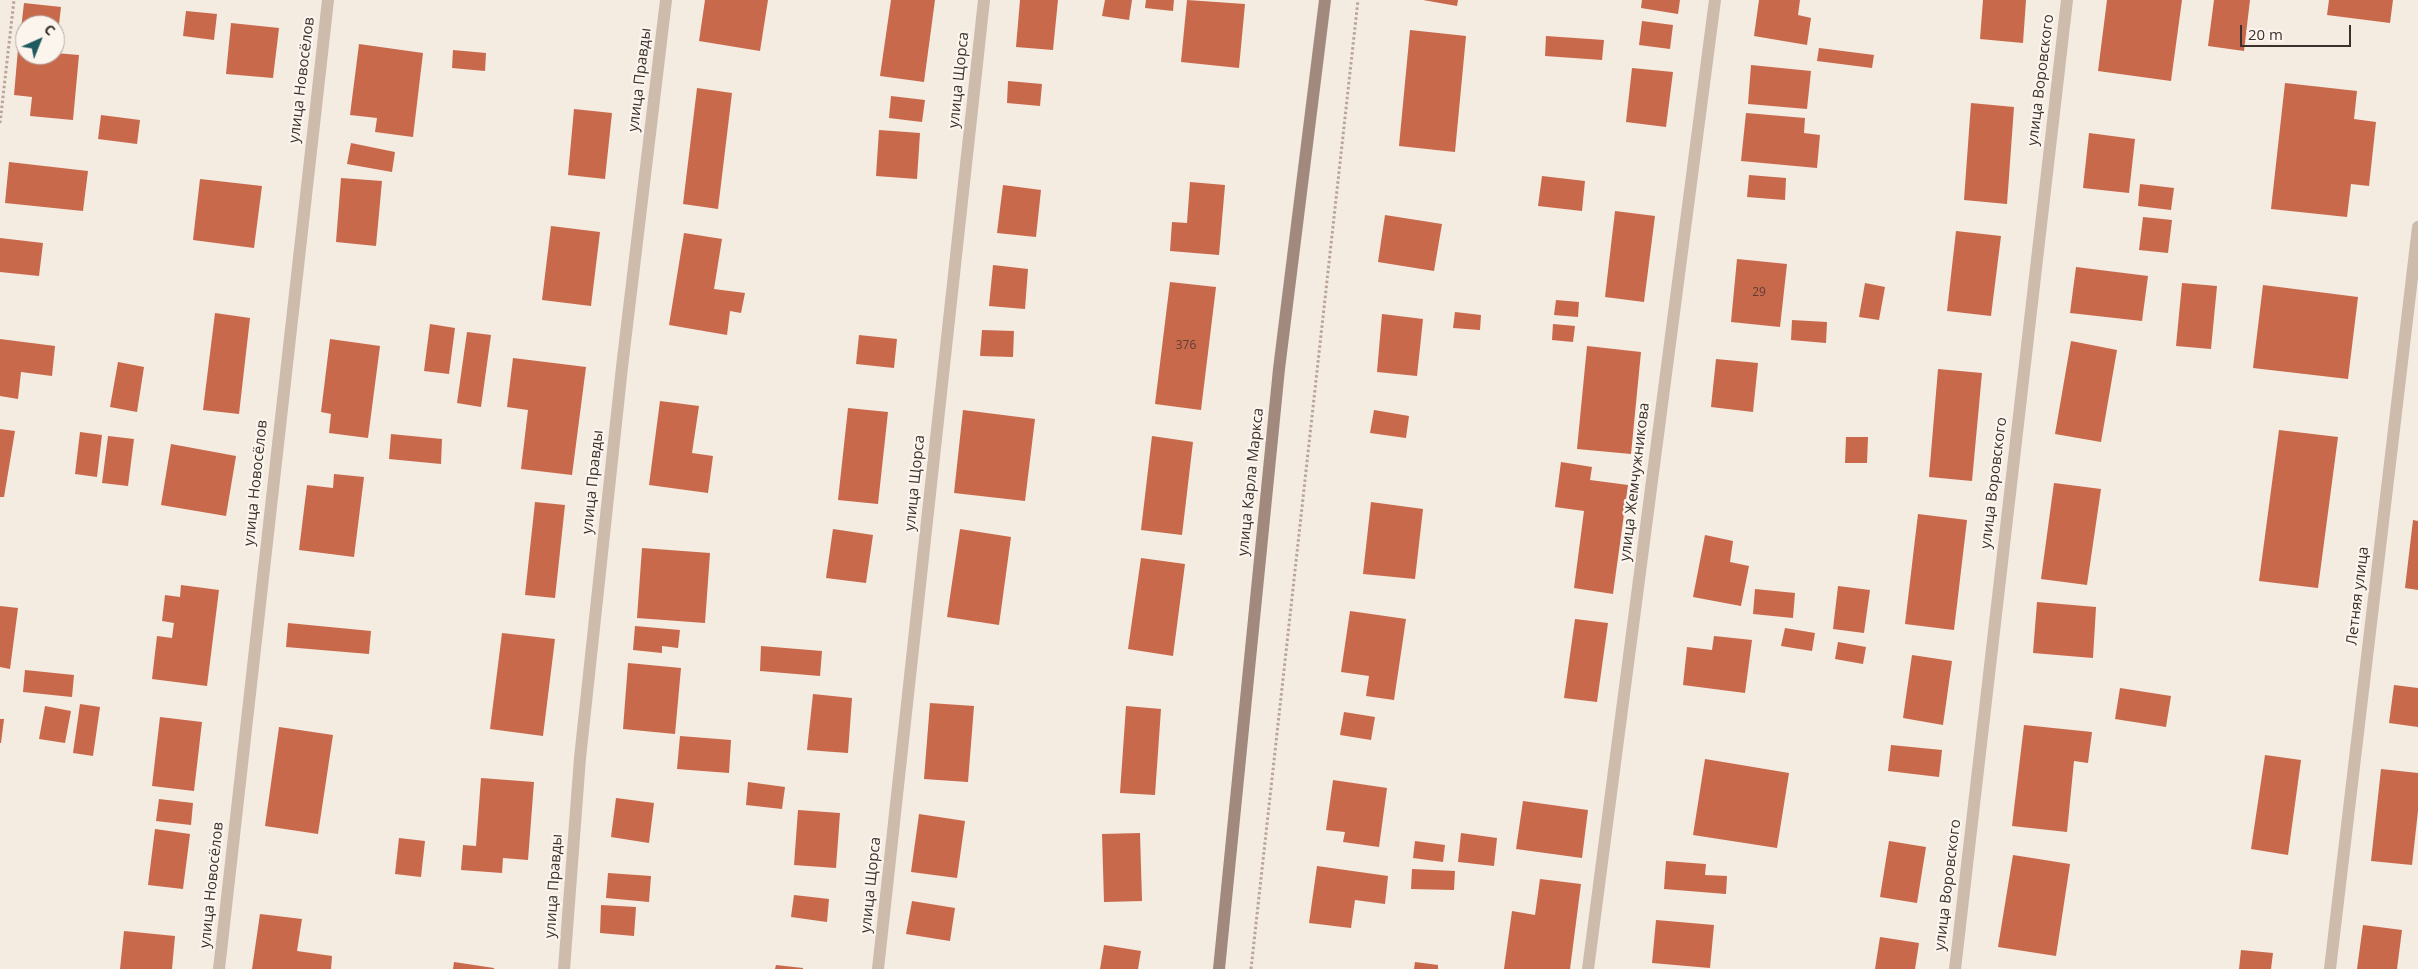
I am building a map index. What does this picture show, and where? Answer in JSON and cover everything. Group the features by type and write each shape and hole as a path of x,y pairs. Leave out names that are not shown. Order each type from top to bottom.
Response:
{"main road":[{"name":"улица Карла Маркса","path":"1219,969 1279,369 1325,0"}],"street":[{"name":"улица Новосёлов","path":"220,969 328,0"},
{"name":"улица Правды","path":"564,969 581,748 623,357 666,0"},
{"name":"улица Щорса","path":"878,969 984,0"},
{"name":"улица Жемчужникова","path":"1588,969 1715,0"},
{"name":"улица Воровского","path":"1955,969 2067,0"},
{"name":"Летняя улица","path":"2330,969 2418,227"}],"path":[{"path":"0,123 14,0"},
{"path":"1252,969 1358,0"}],"building":[{"path":"705,0 768,0 760,51 699,41"},
{"path":"891,0 935,0 924,82 880,76"},
{"path":"1020,0 1058,0 1053,50 1016,47"},
{"path":"1105,0 1132,0 1129,20 1102,16"},
{"path":"1146,0 1174,0 1173,11 1145,8"},
{"path":"1187,0 1245,4 1239,68 1181,62"},
{"path":"1423,0 1458,0 1457,6"},
{"path":"1642,0 1680,0 1678,14 1641,8"},
{"path":"1759,0 1800,0 1798,15 1811,18 1807,45 1754,36"},
{"path":"1983,0 2026,0 2023,43 1980,39"},
{"path":"2107,0 2182,0 2171,81 2098,71"},
{"path":"2214,0 2250,0 2244,51 2208,46"},
{"path":"2329,0 2393,0 2390,23 2327,15"},
{"path":"24,3 61,7 60,15 23,15"},
{"path":"186,11 217,14 214,40 183,36"},
{"path":"1642,21 1673,25 1670,49 1639,45"},
{"path":"231,23 279,28 273,78 226,74"},
{"path":"1410,30 1466,36 1455,152 1399,146"},
{"path":"1546,36 1604,40 1602,60 1545,56"},
{"path":"359,44 423,53 413,137 375,132 377,118 350,115"},
{"path":"1819,48 1874,55 1872,68 1817,61"},
{"path":"453,50 486,53 485,71 452,68"},
{"path":"65,54 79,55 73,120 30,116 32,97 14,95 17,65 65,65"},
{"path":"1751,65 1811,71 1807,109 1748,104"},
{"path":"1632,68 1673,72 1666,127 1626,122"},
{"path":"1008,81 1042,84 1040,106 1007,103"},
{"path":"2285,83 2357,91 2354,119 2376,122 2369,186 2351,184 2347,217 2271,209"},
{"path":"697,88 732,93 718,209 683,204"},
{"path":"891,96 925,100 922,122 889,118"},
{"path":"1971,103 2014,107 2007,204 1964,200"},
{"path":"574,109 612,113 605,179 568,175"},
{"path":"1746,113 1805,118 1804,133 1820,135 1817,168 1741,161"},
{"path":"101,115 140,120 137,144 98,139"},
{"path":"879,130 920,133 917,179 876,176"},
{"path":"2089,133 2135,139 2129,193 2083,188"},
{"path":"351,143 395,152 392,172 347,164"},
{"path":"9,162 88,171 83,211 5,203"},
{"path":"1749,175 1786,178 1785,200 1747,197"},
{"path":"1542,176 1585,181 1582,211 1538,206"},
{"path":"341,178 382,181 376,246 336,242"},
{"path":"200,179 262,186 254,248 193,240"},
{"path":"1190,182 1225,185 1219,255 1170,251 1172,222 1187,223"},
{"path":"2140,184 2174,188 2171,210 2138,206"},
{"path":"1003,185 1041,190 1036,237 997,233"},
{"path":"1615,211 1655,216 1644,302 1605,297"},
{"path":"1385,215 1442,224 1434,271 1378,262"},
{"path":"2143,217 2172,220 2168,253 2139,250"},
{"path":"551,226 600,232 591,306 542,300"},
{"path":"1956,231 2001,236 1991,316 1947,311"},
{"path":"684,233 722,239 714,289 745,293 741,313 730,311 727,335 669,325"},
{"path":"0,238 43,243 39,276 0,272"},
{"path":"1737,259 1787,264 1780,327 1731,322"},
{"path":"993,265 1028,269 1025,309 989,306"},
{"path":"2076,267 2148,276 2142,321 2070,313"},
{"path":"1170,282 1216,287 1201,410 1155,404"},
{"path":"1865,283 1885,287 1879,320 1859,317"},
{"path":"2182,283 2217,286 2211,349 2176,346"},
{"path":"2263,285 2358,297 2348,379 2253,368"},
{"path":"1556,300 1579,302 1578,317 1554,315"},
{"path":"1455,312 1481,315 1480,330 1453,328"},
{"path":"215,313 250,318 239,414 203,410"},
{"path":"1382,314 1423,319 1417,376 1377,372"},
{"path":"1792,320 1827,322 1826,343 1791,340"},
{"path":"430,324 455,328 449,374 424,371"},
{"path":"1553,324 1575,326 1573,342 1552,340"},
{"path":"982,330 1014,331 1013,357 980,356"},
{"path":"467,332 491,335 481,407 457,403"},
{"path":"859,335 897,339 894,368 856,364"},
{"path":"0,339 55,346 52,376 21,372 18,399 0,396"},
{"path":"330,339 380,346 368,438 329,433 331,414 321,412"},
{"path":"2071,341 2117,350 2101,442 2055,434"},
{"path":"1587,346 1641,352 1631,454 1577,449"},
{"path":"513,358 586,367 572,475 521,469 528,410 507,407"},
{"path":"1716,359 1758,363 1753,412 1711,407"},
{"path":"118,362 144,367 137,412 110,407"},
{"path":"1938,369 1982,373 1972,481 1929,477"},
{"path":"660,401 699,406 692,453 713,456 708,493 649,485"},
{"path":"848,408 888,412 878,504 838,500"},
{"path":"963,410 1035,419 1025,501 954,493"},
{"path":"1374,410 1409,416 1406,438 1370,433"},
{"path":"0,429 15,431 4,497 0,497"},
{"path":"2279,430 2338,437 2318,588 2259,581"},
{"path":"80,432 102,435 97,477 75,474"},
{"path":"391,434 442,439 441,464 389,459"},
{"path":"108,436 134,439 128,486 102,483"},
{"path":"1152,436 1193,442 1182,535 1141,530"},
{"path":"1846,437 1868,437 1867,463 1845,463"},
{"path":"171,444 236,456 226,516 161,505"},
{"path":"1561,462 1592,467 1590,480 1628,485 1613,594 1574,588 1584,511 1555,507"},
{"path":"334,474 364,477 354,557 299,550 307,485 333,488"},
{"path":"2054,483 2101,489 2087,585 2041,579"},
{"path":"535,502 565,505 555,598 525,595"},
{"path":"1371,502 1423,509 1415,579 1363,574"},
{"path":"1918,514 1967,520 1954,630 1905,624"},
{"path":"2413,520 2418,521 2418,590 2405,588"},
{"path":"833,529 873,535 866,583 826,578"},
{"path":"960,529 1011,537 999,625 947,617"},
{"path":"1705,535 1733,541 1730,562 1749,566 1741,606 1693,597"},
{"path":"642,548 710,553 705,623 637,618"},
{"path":"1141,558 1185,564 1173,656 1128,649"},
{"path":"181,585 219,590 207,686 152,679 157,636 172,638 174,623 162,621 165,595 180,597"},
{"path":"1838,586 1870,590 1864,633 1833,629"},
{"path":"1755,589 1795,593 1793,618 1753,614"},
{"path":"2037,602 2096,607 2093,658 2033,653"},
{"path":"0,606 18,608 10,669 0,667"},
{"path":"1350,611 1406,619 1394,700 1366,696 1369,676 1341,672"},
{"path":"1575,619 1608,623 1597,702 1564,698"},
{"path":"288,623 371,631 369,654 286,647"},
{"path":"635,626 680,630 678,648 662,646 662,653 633,650"},
{"path":"1785,628 1815,633 1812,651 1781,646"},
{"path":"502,633 555,639 543,736 490,729"},
{"path":"1714,636 1752,640 1745,693 1683,685 1687,647 1712,650"},
{"path":"1838,642 1866,647 1863,664 1835,659"},
{"path":"761,646 822,651 820,676 760,671"},
{"path":"1912,655 1952,661 1943,725 1903,718"},
{"path":"628,663 681,668 675,734 623,729"},
{"path":"25,670 74,675 72,697 23,692"},
{"path":"2394,685 2418,688 2418,727 2389,723"},
{"path":"2120,688 2171,696 2166,727 2115,719"},
{"path":"813,694 852,698 848,753 807,750"},
{"path":"930,703 974,706 968,782 924,779"},
{"path":"80,704 100,707 93,756 73,753"},
{"path":"45,706 71,711 65,743 39,739"},
{"path":"1126,706 1161,709 1155,795 1120,793"},
{"path":"1344,712 1375,717 1371,740 1340,735"},
{"path":"160,717 202,722 194,791 152,786"},
{"path":"0,719 4,719 1,743 0,743"},
{"path":"2024,725 2092,732 2088,763 2074,761 2067,832 2012,826"},
{"path":"279,727 333,735 318,834 265,826"},
{"path":"680,736 731,740 729,773 677,769"},
{"path":"1891,745 1942,750 1939,777 1888,771"},
{"path":"2265,755 2301,760 2288,855 2251,849"},
{"path":"1705,759 1789,773 1777,848 1693,835"},
{"path":"2381,769 2418,773 2418,811 2412,865 2371,861"},
{"path":"481,778 534,782 528,860 503,858 502,873 461,870 463,845 476,846"},
{"path":"1333,780 1387,788 1379,847 1343,842 1345,832 1326,830"},
{"path":"748,782 785,787 782,809 746,805"},
{"path":"616,798 654,803 649,843 611,837"},
{"path":"159,799 193,803 191,825 156,821"},
{"path":"1523,801 1588,810 1582,858 1516,849"},
{"path":"798,810 840,813 836,868 794,865"},
{"path":"919,814 965,821 957,878 911,872"},
{"path":"155,829 190,834 183,889 148,885"},
{"path":"1140,833 1142,901 1104,902 1102,834"},
{"path":"1461,833 1497,838 1494,866 1458,862"},
{"path":"399,838 425,841 421,877 395,874"},
{"path":"1415,841 1445,845 1443,862 1413,858"},
{"path":"1889,841 1926,847 1917,903 1880,897"},
{"path":"2013,855 2070,864 2056,956 1998,947"},
{"path":"1666,861 1706,864 1705,875 1727,876 1726,894 1664,889"},
{"path":"1317,866 1388,876 1385,904 1355,900 1351,928 1309,923"},
{"path":"1412,869 1455,871 1454,890 1411,889"},
{"path":"608,873 651,876 649,902 606,898"},
{"path":"1540,879 1581,884 1570,969 1504,969 1512,911 1535,915"},
{"path":"794,895 829,899 827,922 791,917"},
{"path":"912,901 955,908 950,941 906,934"},
{"path":"601,905 636,907 634,936 600,933"},
{"path":"260,914 302,919 297,951 332,956 331,969 252,969"},
{"path":"1656,920 1714,925 1710,968 1652,963"},
{"path":"2363,925 2402,930 2397,969 2357,969"},
{"path":"124,931 175,936 172,969 120,969"},
{"path":"1880,937 1919,943 1915,969 1875,969"},
{"path":"1104,945 1141,951 1138,969 1100,969"},
{"path":"2241,950 2273,953 2271,969 2239,969"},
{"path":"454,962 494,968 494,969 453,969"},
{"path":"1415,962 1438,965 1438,969 1414,969"},
{"path":"776,965 803,968 803,969 775,969"}]}
